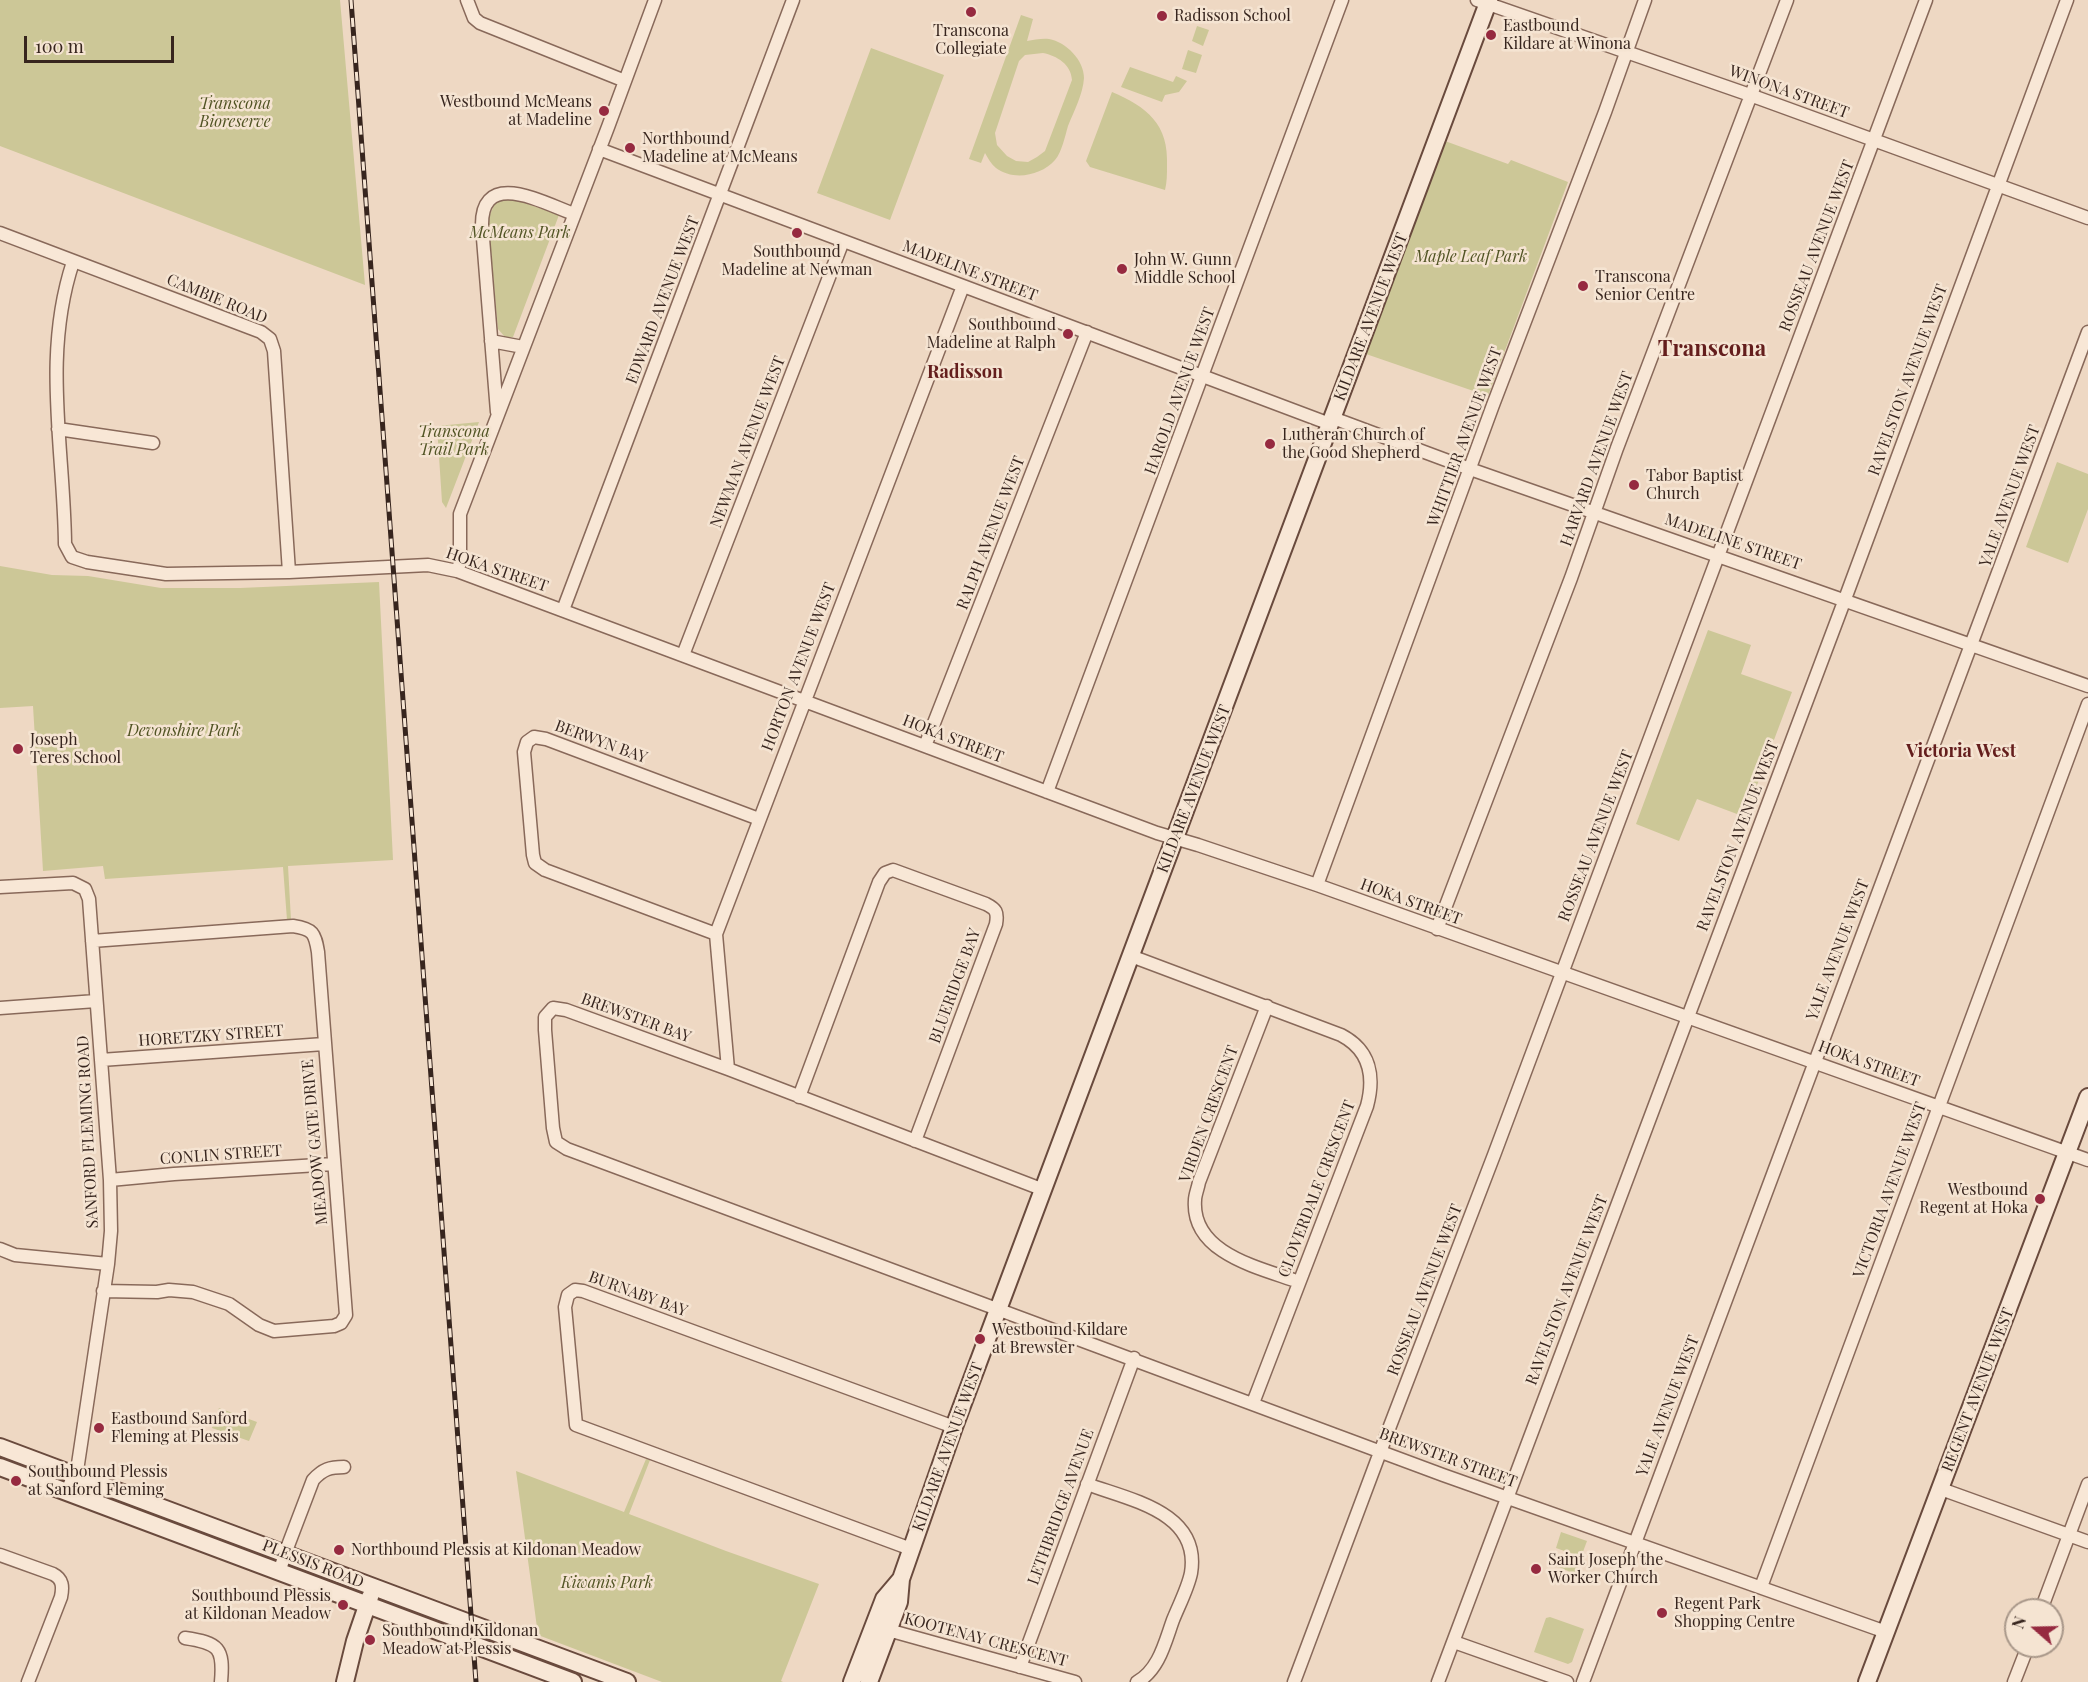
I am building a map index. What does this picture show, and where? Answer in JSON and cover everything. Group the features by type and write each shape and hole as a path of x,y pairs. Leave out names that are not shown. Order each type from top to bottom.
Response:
{"street":[{"path":"467,0 474,18 480,23 625,81"},
{"path":"458,571 460,514 655,0"},
{"name":"EDWARD AVENUE WEST","path":"563,610 793,0"},
{"name":"HAROLD AVENUE WEST","path":"1047,792 1342,0"},
{"name":"WHITTIER AVENUE WEST","path":"1317,885 1645,0"},
{"name":"HARVARD AVENUE WEST","path":"1437,929 1787,0"},
{"name":"ROSSEAU AVENUE WEST","path":"1294,1682 1562,974 1926,0"},
{"name":"RAVELSTON AVENUE WEST","path":"1438,1682 1845,599 2067,0"},
{"name":"WINONA STREET","path":"1485,1 2088,218"},
{"name":"KILDARE AVENUE WEST","path":"869,1682 899,1602 901,1579 954,1427 1176,838 1485,1"},
{"name":"MADELINE STREET","path":"599,149 1203,376 1594,511 2088,686"},
{"path":"497,416 481,214 485,205 497,195 509,192 574,214"},
{"name":"CAMBIE ROAD","path":"0,233 261,332 270,339 274,351 289,572"},
{"name":"NEWMAN AVENUE WEST","path":"683,655 843,241"},
{"name":"HOKA STREET","path":"73,262 57,336 55,368 65,544 72,557 87,562 166,574 289,572 428,565 458,571 1047,792 1317,885 2088,1160"},
{"name":"HORTON AVENUE WEST","path":"728,1069 716,934 963,286"},
{"name":"RALPH AVENUE WEST","path":"925,746 1087,332"},
{"name":"YALE AVENUE WEST","path":"1582,1682 2088,332"},
{"path":"491,341 523,347"},
{"path":"58,429 153,443"},
{"name":"VICTORIA AVENUE WEST","path":"1761,1587 2088,704"},
{"name":"BERWYN BAY","path":"716,934 545,870 536,863 531,847 524,752 527,742 534,737 546,739 759,819"},
{"name":"BLUERIDGE BAY","path":"800,1097 875,893 885,873 893,870 986,904 996,909 998,914 996,924 915,1141"},
{"name":"SANFORD FLEMING ROAD","path":"0,887 73,883 85,889 89,899 110,1180 111,1231 78,1464 67,1492"},
{"name":"MEADOW GATE DRIVE","path":"92,940 293,926 308,929 313,933 318,952 346,1315 341,1323 334,1326 274,1331 259,1326 229,1304 192,1292 103,1291"},
{"name":"CLOVERDALE CRESCENT","path":"1131,956 1267,1006 1352,1041 1360,1048 1370,1070 1371,1083 1367,1106 1253,1403"},
{"path":"0,1008 96,1001"},
{"name":"VIRDEN CRESCENT","path":"1267,1006 1199,1182 1195,1200 1196,1218 1205,1234 1222,1251 1239,1260 1299,1282"},
{"name":"BREWSTER BAY","path":"1000,1309 567,1149 556,1142 545,1017 553,1008 566,1010 728,1069 1044,1190"},
{"name":"HORETZKY STREET","path":"101,1060 324,1044"},
{"name":"REGENT AVENUE WEST","path":"1867,1682 2088,1097"},
{"name":"CONLIN STREET","path":"110,1180 334,1164"},
{"path":"0,1250 15,1255 108,1264"},
{"name":"BURNABY BAY","path":"911,1549 576,1425 566,1307 568,1295 575,1290 583,1291 954,1427"},
{"name":"BREWSTER STREET","path":"1000,1309 1380,1452 1886,1632"},
{"name":"LETHBRIDGE AVENUE","path":"1020,1667 1134,1358"},
{"name":"PLESSIS ROAD","path":"0,1447 627,1682"},
{"name":"PLESSIS ROAD","path":"0,1467 573,1682"},
{"path":"279,1572 313,1480 329,1467 344,1467"},
{"path":"1088,1484 1158,1509 1173,1519 1188,1539 1191,1573 1159,1658 1151,1671 1137,1682"},
{"path":"2046,1598 2088,1484"},
{"path":"1941,1489 2088,1542"},
{"path":"0,1555 53,1574 60,1578 62,1583 61,1597 28,1682"},
{"name":"KILDARE AVENUE WEST","path":"852,1682 884,1599 901,1579"},
{"path":"345,1682 355,1641 374,1587"},
{"name":"KOOTENAY CRESCENT","path":"888,1630 1075,1682"},
{"path":"185,1638 206,1641 220,1652 223,1660 221,1682"},
{"path":"1454,1642 1567,1682"},
{"path":"2014,1682 2023,1658"}],"green space":[{"name":"Transcona Bioreserve","path":"0,0 340,0 365,285 0,146"},
{"path":"1021,15 1033,19 1027,41 1046,39 1062,44 1073,53 1083,71 1082,90 1060,153 1042,170 1027,175 1003,172 994,166 985,153 981,163 969,159","holes":["1048,54 1066,65 1072,80 1045,151 1028,162 1016,161 1007,156 997,145 995,133 1019,61 1025,55"]},
{"path":"1197,26 1209,30 1203,46 1192,41"},
{"path":"871,48 944,75 890,220 817,193"},
{"path":"1188,50 1202,55 1196,73 1182,69"},
{"path":"1130,67 1173,82 1176,76 1187,81 1179,92 1165,95 1162,102 1121,87"},
{"path":"1112,92 1136,104 1160,128 1167,151 1165,190 1090,167 1086,161"},
{"name":"Maple Leaf Park","path":"1445,141 1508,164 1511,160 1568,182 1488,396 1366,354"},
{"name":"McMeans Park","path":"503,198 511,198 559,215 513,337 505,337 498,329 488,219 495,203"},
{"name":"Transcona Trail Park","path":"479,422 446,508 442,502 437,426"},
{"path":"2057,462 2088,474 2088,509 2068,563 2026,547"},
{"name":"Devonshire Park","path":"0,566 52,575 88,576 161,588 240,588 379,582 393,860 288,866 291,920 287,920 283,867 105,879 103,866 43,871 33,706 0,708"},
{"path":"1708,630 1751,645 1741,674 1792,692 1745,817 1697,799 1679,841 1636,824"},
{"path":"219,1408 257,1422 249,1441 212,1428"},
{"name":"Kiwanis Park","path":"646,1459 650,1460 629,1514 819,1584 781,1681 783,1682 662,1682 538,1635 516,1471 624,1512"},
{"path":"1561,1532 1587,1541 1581,1557 1556,1548"},
{"path":"1556,1555 1580,1563 1576,1574 1552,1565"},
{"path":"1550,1617 1584,1629 1572,1662 1568,1664 1534,1652 1546,1618"}],"railway":[{"path":"351,0 476,1682"}],"place":[{"name":"Transcona Collegiate","path":"971,12"},
{"name":"Radisson School","path":"1162,16"},
{"name":"Eastbound Kildare at Winona","path":"1491,35"},
{"name":"Westbound McMeans at Madeline","path":"604,111"},
{"name":"Northbound Madeline at McMeans","path":"630,148"},
{"name":"Southbound Madeline at Newman","path":"797,233"},
{"name":"John W. Gunn Middle School","path":"1122,269"},
{"name":"Transcona Senior Centre","path":"1583,286"},
{"name":"Southbound Madeline at Ralph","path":"1068,334"},
{"name":"Lutheran Church of the Good Shepherd","path":"1270,444"},
{"name":"Tabor Baptist Church","path":"1634,485"},
{"name":"Joseph Teres School","path":"18,749"},
{"name":"Westbound Regent at Hoka","path":"2040,1199"},
{"name":"Westbound Kildare at Brewster","path":"980,1339"},
{"name":"Eastbound Sanford Fleming at Plessis","path":"99,1428"},
{"name":"Southbound Plessis at Sanford Fleming","path":"16,1481"},
{"name":"Northbound Plessis at Kildonan Meadow","path":"339,1550"},
{"name":"Saint Joseph the Worker Church","path":"1536,1569"},
{"name":"Southbound Plessis at Kildonan Meadow","path":"343,1605"},
{"name":"Regent Park Shopping Centre","path":"1662,1613"},
{"name":"Southbound Kildonan Meadow at Plessis","path":"370,1640"}],"district":[{"name":"Transcona","path":"1712,349"},
{"name":"Radisson","path":"965,372"},
{"name":"Victoria West","path":"1961,751"}]}
